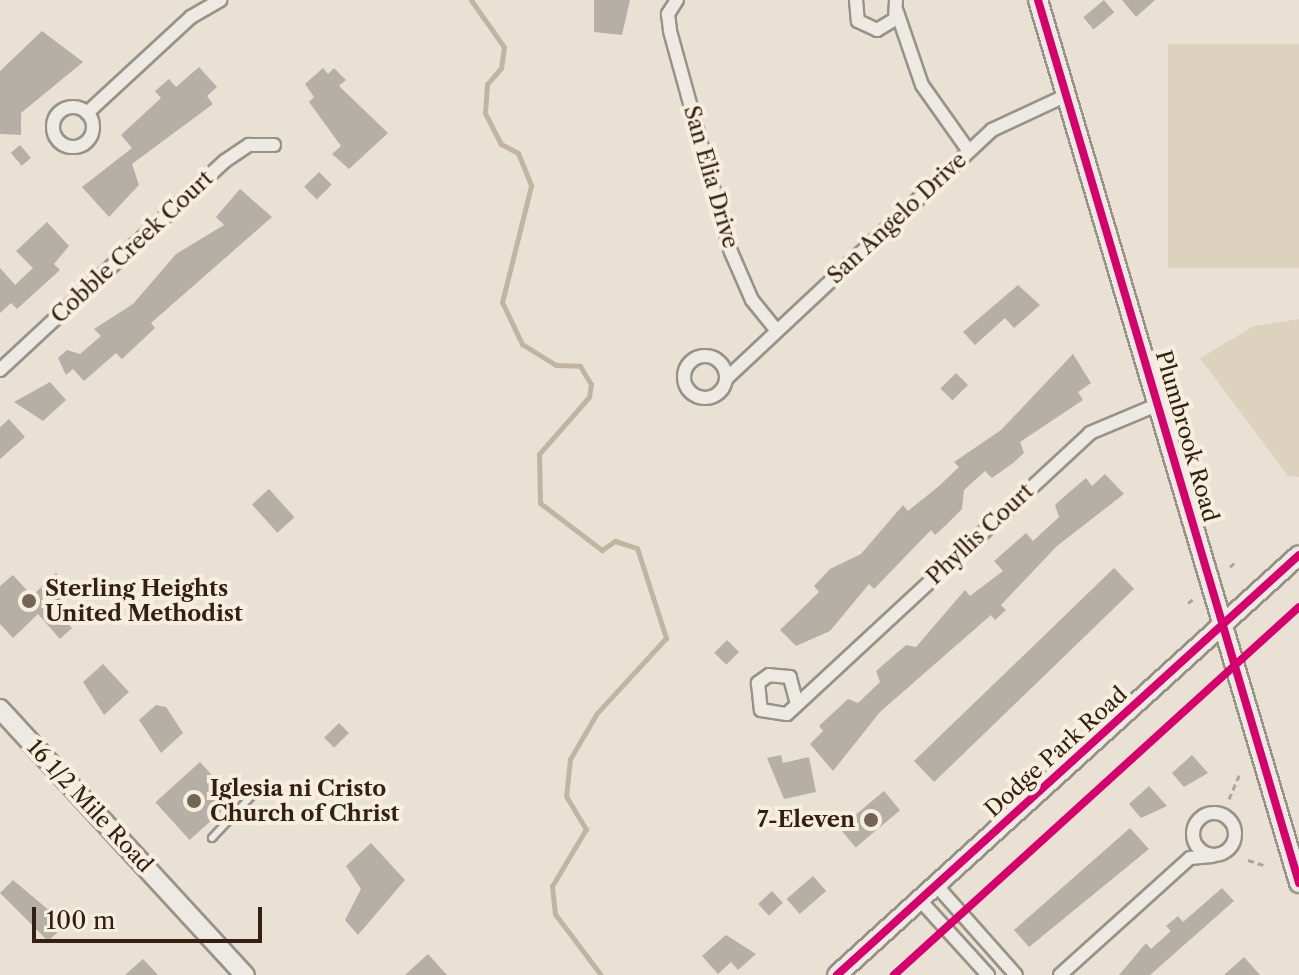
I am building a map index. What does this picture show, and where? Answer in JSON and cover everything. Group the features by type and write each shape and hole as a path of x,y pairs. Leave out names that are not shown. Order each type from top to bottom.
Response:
{"street":[{"path":"87,113 191,17 220,0"},
{"name":"San Elia Drive","path":"677,0 668,14 736,265 776,330"},
{"path":"856,0 858,21 904,38"},
{"name":"Plumbrook Road","path":"1038,0 1299,883"},
{"path":"877,30 896,6"},
{"path":"896,6 904,38 933,105 968,150"},
{"name":"San Angelo Drive","path":"717,359 691,360 686,386 709,398 741,362 968,150 1027,109 1067,95"},
{"name":"Cobble Creek Court","path":"0,370 225,161 249,145 274,145"},
{"path":"717,359 741,362"},
{"path":"717,359 727,378"},
{"name":"Phyllis Court","path":"797,704 1090,433 1159,404"},
{"name":"Dodge Park Road","path":"837,975 1299,555"},
{"path":"794,683 797,704 773,717 755,697 769,675 816,686"},
{"name":"16 1/2 Mile Road","path":"0,709 239,973"},
{"path":"1060,975 1190,858 1212,856 1234,842 1231,821 1206,814 1193,837 1190,858"},
{"path":"1193,837 1212,856"},
{"path":"936,885 1016,975"},
{"path":"919,899 988,975"}],"lane":[{"path":"212,838 256,791"}],"path":[{"path":"1230,567 1234,563"},
{"path":"1188,603 1196,597"},
{"path":"1229,799 1239,775"},
{"path":"1248,860 1266,866"}],"shaded area":[{"path":"1168,44 1299,44 1299,268 1168,268"},
{"path":"1299,319 1299,477 1288,476 1200,358 1254,326"}],"building":[{"path":"594,0 630,0 622,35 594,32"},
{"path":"1104,0 1114,12 1094,30 1083,17"},
{"path":"1122,0 1155,0 1136,17"},
{"path":"42,31 83,62 21,113 21,135 0,134 0,71"},
{"path":"199,67 217,87 207,96 213,104 132,164 139,185 109,217 82,187 132,148 121,135 161,98 155,91 169,79 176,87"},
{"path":"323,68 328,74 334,68 346,80 339,86 388,133 349,169 332,154 341,146 309,102 314,97 305,84"},
{"path":"20,145 31,158 22,166 11,153"},
{"path":"319,172 332,185 317,200 304,187"},
{"path":"240,189 272,217 151,323 155,328 122,359 116,353 84,381 73,369 66,375 58,358 67,350 80,354 101,336 94,329 133,304 176,254 224,225 216,217"},
{"path":"47,222 69,246 54,264 60,270 17,309 11,303 0,313 0,268 15,285 33,268 16,251"},
{"path":"1018,285 1040,305 1014,328 1005,318 975,345 963,332"},
{"path":"1073,354 1091,383 1078,392 1083,400 1020,442 1024,453 1013,463 992,478 985,471 964,490 962,509 935,535 931,530 874,589 869,584 830,631 796,646 780,630 819,592 814,586 830,569 861,554 903,505 908,511 939,486 959,467 954,462 1001,430"},
{"path":"956,373 968,385 952,401 940,389"},
{"path":"50,382 66,400 43,421 14,402"},
{"path":"9,419 25,437 0,459 0,427"},
{"path":"1105,474 1124,494 1057,546 1001,605 1006,610 995,620 991,615 880,712 833,771 810,744 823,731 819,726 848,699 858,703 880,682 876,671 906,645 916,647 965,590 970,596 1003,571 994,561 1026,533 1033,541 1059,517 1055,505 1066,495 1086,478 1092,486"},
{"path":"269,489 294,517 277,533 252,504"},
{"path":"1114,568 1134,589 934,782 914,761"},
{"name":"Sterling Heights United Methodist","path":"56,573 71,590 53,606 72,628 60,639 38,614 13,638 0,624 0,586 13,575 32,596"},
{"path":"727,640 739,652 726,665 714,653"},
{"path":"103,664 129,692 104,715 83,682"},
{"path":"156,705 166,707 183,733 161,753 139,720"},
{"path":"339,723 349,733 334,748 324,738"},
{"path":"781,755 783,763 809,757 816,792 784,799 767,758"},
{"path":"1192,755 1208,773 1184,787 1172,773"},
{"name":"Iglesia ni Cristo Church of Christ","path":"200,762 234,800 190,840 155,802"},
{"path":"1149,786 1167,806 1141,818 1129,804"},
{"name":"7-Eleven","path":"884,791 900,810 856,847 840,828"},
{"path":"1130,828 1149,849 1029,947 1014,930"},
{"path":"371,843 405,880 358,935 345,920 361,889 346,866"},
{"path":"813,876 826,891 800,914 787,899"},
{"path":"13,880 51,912 61,929 48,941 0,893"},
{"path":"1222,888 1234,901 1150,975 1119,975 1146,943 1151,949 1171,931 1166,926 1178,916 1183,922"},
{"path":"772,891 783,903 769,916 758,904"},
{"path":"726,935 756,954 738,970 731,962 718,974 702,956"},
{"path":"428,954 447,975 405,975"},
{"path":"1244,957 1260,975 1224,975"},
{"path":"143,959 158,975 125,975"}],"waterway":[{"path":"471,0 504,47 501,68 487,84 485,113 501,144 518,153 531,186 502,302 522,344 556,365 580,366 591,384 589,397 539,454 540,503 602,550 615,541 637,548 666,638 597,713 570,759 566,796 586,829 552,886 555,914 601,975"}],"cycle path":[{"path":"1038,0 1299,883"},
{"path":"837,975 1299,555"},
{"path":"894,975 1299,607"}],"place":[{"name":"Sterling Heights United Methodist","path":"29,601"},
{"name":"Iglesia ni Cristo Church of Christ","path":"194,801"},
{"name":"7-Eleven","path":"871,820"}]}
